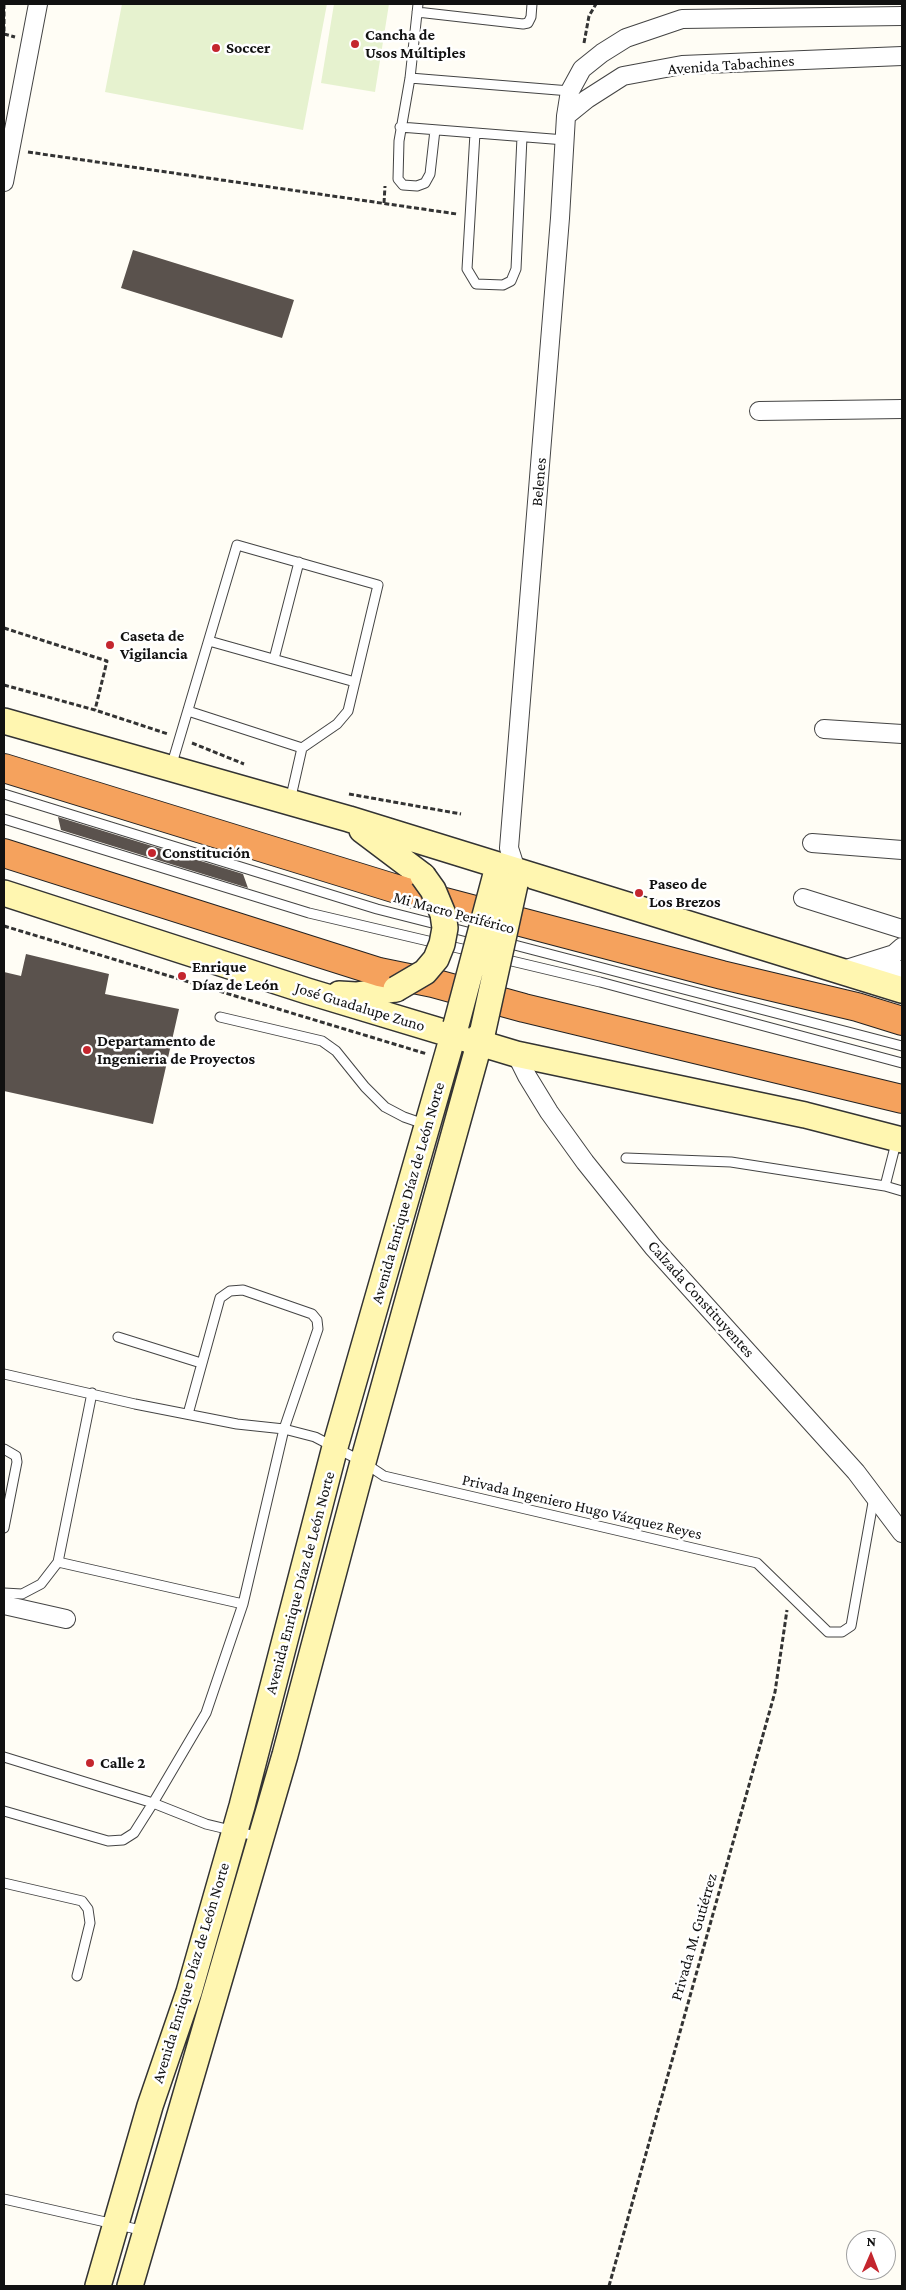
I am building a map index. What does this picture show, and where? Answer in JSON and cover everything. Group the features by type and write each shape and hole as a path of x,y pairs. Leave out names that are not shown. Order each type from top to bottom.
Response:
{"highway":[{"path":"4,768 403,891 713,972 857,1007 902,1021"},
{"path":"4,853 379,972 902,1098"}],"street":[{"path":"4,182 38,4"},
{"path":"566,116 570,91 582,69 626,38 682,19 902,16"},
{"name":"Avenida Tabachines","path":"566,116 587,99 623,76 682,64 902,56"},
{"name":"Belenes","path":"507,870 566,116"},
{"path":"759,411 902,409"},
{"path":"4,721 349,819 507,870 636,906 902,990"},
{"path":"824,729 902,734"},
{"path":"307,991 356,995 396,989 425,972 436,960 442,944 445,928 444,914 433,890 423,876 349,819"},
{"path":"812,843 902,850"},
{"name":"Avenida Enrique Díaz de León Norte","path":"98,2286 150,2106 189,1992 234,1831 335,1447 454,1030 507,870"},
{"name":"Avenida Enrique Díaz de León Norte","path":"130,2286 285,1754 363,1462 482,1037 507,870"},
{"name":"José Guadalupe Zuno","path":"4,893 307,991 482,1037 516,1054 805,1115 900,1140"},
{"path":"803,898 902,929"},
{"path":"843,970 894,954 902,946"},
{"path":"867,964 902,970"},
{"name":"Calzada Constituyentes","path":"516,1054 549,1112 584,1162 652,1247 856,1472 902,1533"},
{"path":"4,1605 66,1619"}],"lane":[{"path":"434,130 430,174 425,183 417,186 403,185 398,179 400,127 410,78 417,8 523,24 528,23 531,17 532,4"},
{"path":"410,78 570,91"},
{"path":"400,127 565,140"},
{"path":"475,133 467,269 470,278 476,284 502,285 511,281 516,269 522,137"},
{"path":"170,769 237,545 378,585 348,711 337,724 302,748 289,803"},
{"path":"274,659 299,562"},
{"path":"209,641 354,682"},
{"path":"188,711 302,748"},
{"name":"Mi Macro Periférico","path":"4,794 377,909 902,1046"},
{"name":"Mi Macro Periférico","path":"4,819 310,913 484,955"},
{"name":"Mi Macro Periférico","path":"493,957 600,982 902,1063"},
{"path":"220,1017 322,1041 336,1051 365,1087 385,1107 404,1117 427,1125"},
{"path":"885,1186 900,1140"},
{"path":"626,1158 731,1162 885,1186 902,1191"},
{"path":"4,1811 108,1841 123,1840 134,1833 206,1713 243,1604 284,1428 318,1329 317,1320 312,1314 243,1290 230,1291 220,1298 188,1414"},
{"path":"118,1337 201,1363"},
{"name":"Privada Ingeniero Hugo Vázquez Reyes","path":"4,1374 135,1404 237,1424 284,1428 315,1437 363,1462 384,1476 757,1563 828,1632 842,1632 851,1626 874,1496"},
{"path":"4,1593 22,1594 41,1584 58,1562 92,1393"},
{"path":"4,1450 16,1456 17,1462 4,1528"},
{"path":"58,1562 243,1604"},
{"path":"4,1757 153,1803 206,1824 260,1837"},
{"path":"4,1883 82,1901 88,1909 90,1923 77,1976"},
{"path":"4,2199 145,2231"}],"path":[{"path":"4,4 4,34"},
{"path":"582,69 585,32 589,16 596,4"},
{"path":"10,150 469,215"},
{"path":"4,628 107,661 95,710"},
{"path":"4,685 95,710 180,738 250,767"},
{"path":"340,792 461,814"},
{"name":"Privada M. Gutiérrez","path":"609,2286 775,1692 784,1640 788,1592"}],"green space":[{"name":"Soccer","path":"122,4 327,4 303,130 105,92"},
{"name":"Cancha de Usos Múltiples","path":"334,4 389,4 375,92 321,83"}],"building":[{"path":"133,250 294,300 282,338 121,288"},
{"name":"Constitución","path":"58,817 243,874 248,888 61,830"},
{"name":"Departamento de Ingenieria de Proyectos","path":"26,954 109,974 105,994 179,1009 153,1124 4,1091 4,972 21,976"}],"place":[{"name":"Cancha de Usos Múltiples","path":"355,44"},
{"name":"Soccer","path":"216,48"},
{"name":"Caseta de Vigilancia","path":"110,645"},
{"name":"Constitución","path":"152,853"},
{"name":"Paseo de Los Brezos","path":"639,893"},
{"name":"Enrique Díaz de León","path":"182,976"},
{"name":"Departamento de Ingenieria de Proyectos","path":"87,1050"},
{"name":"Calle 2","path":"90,1763"}]}
